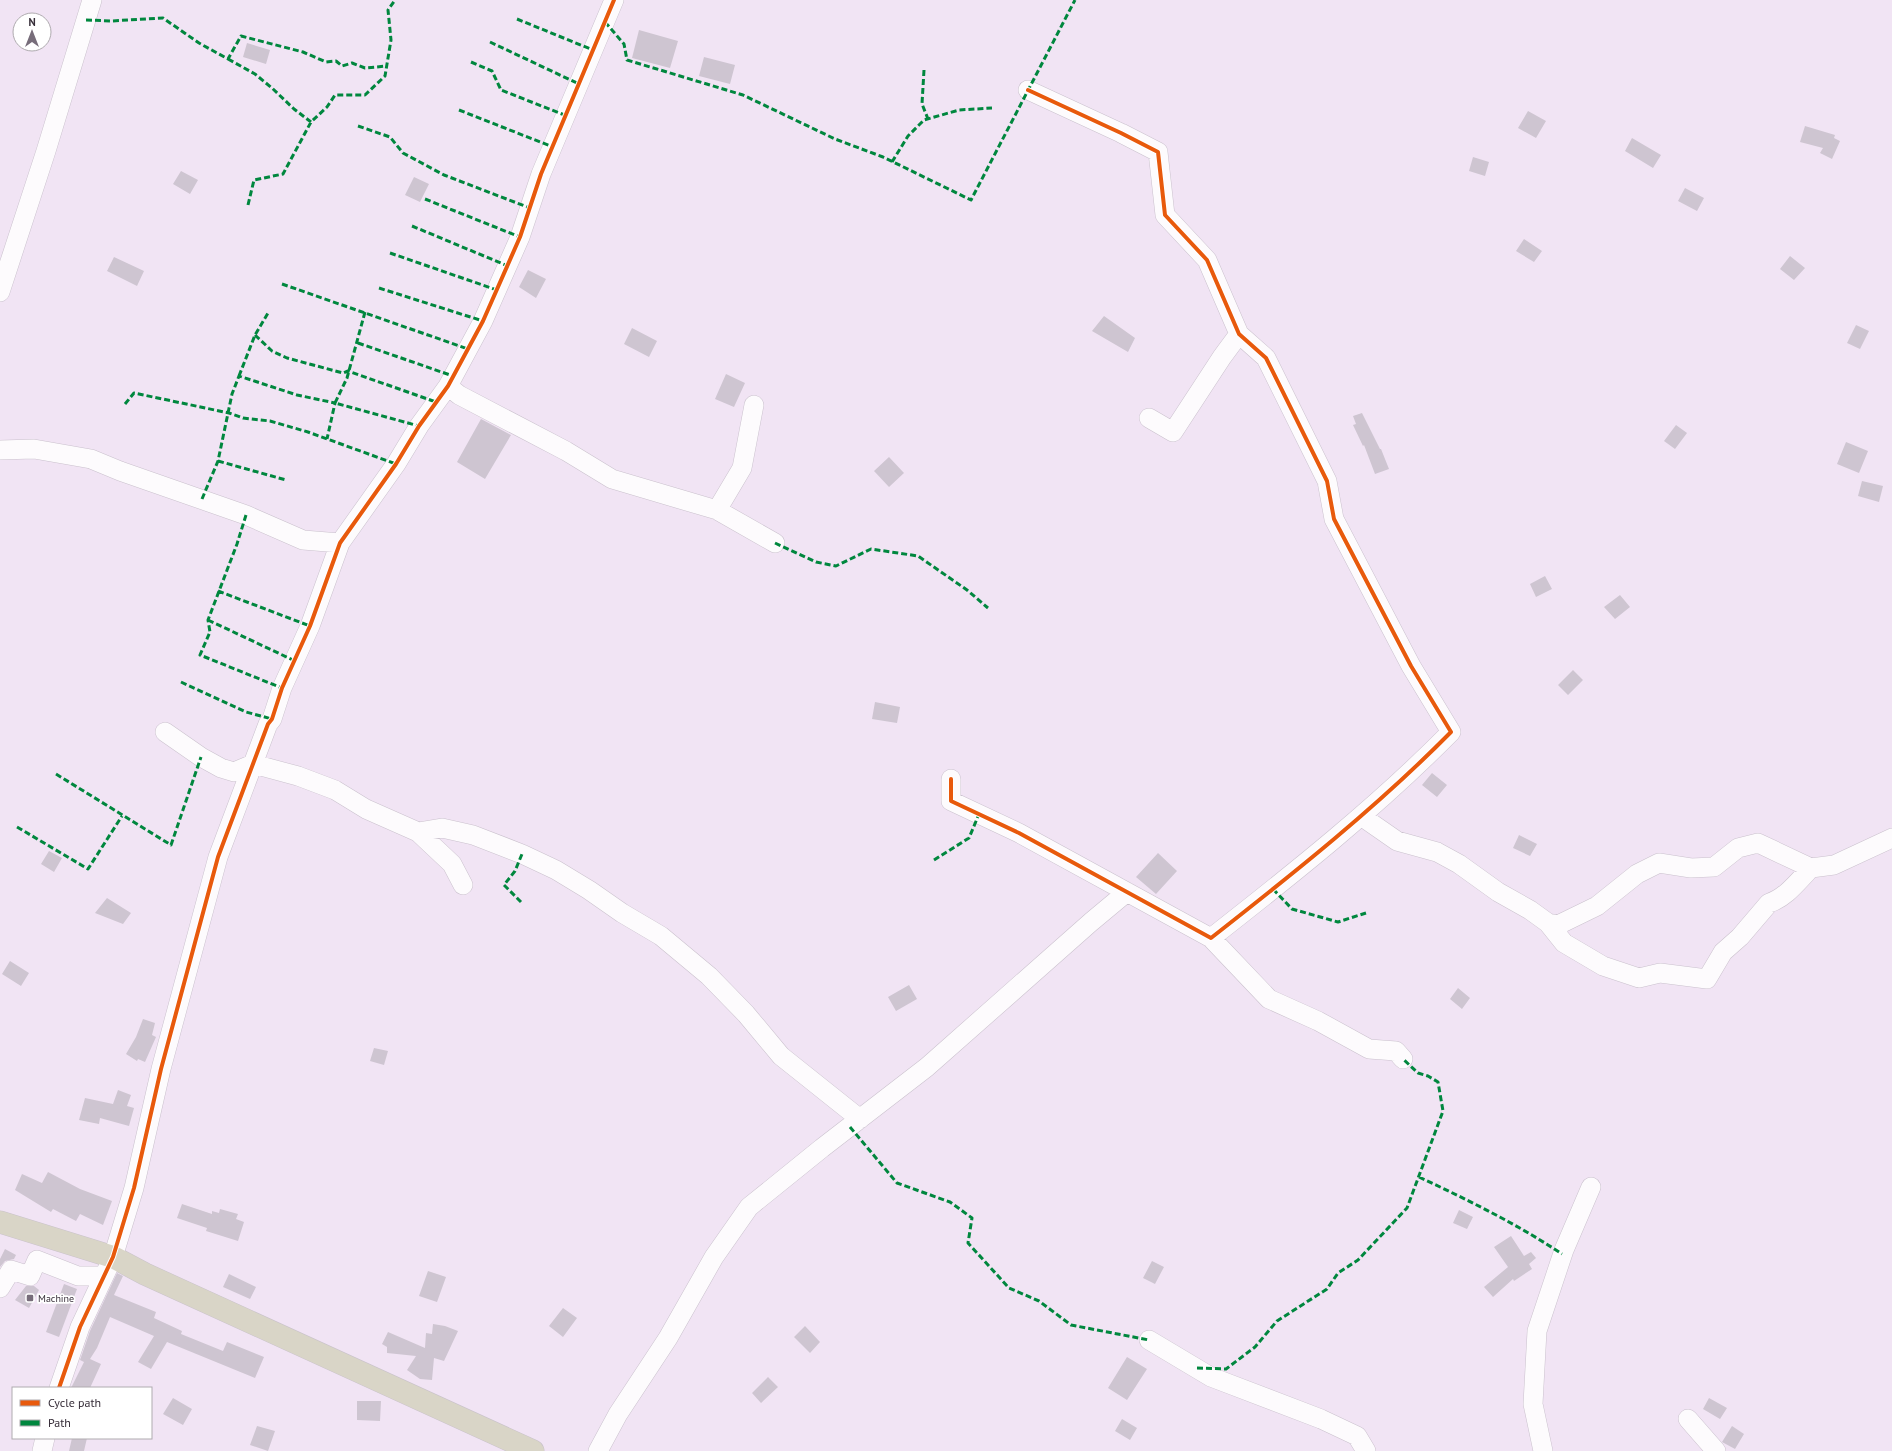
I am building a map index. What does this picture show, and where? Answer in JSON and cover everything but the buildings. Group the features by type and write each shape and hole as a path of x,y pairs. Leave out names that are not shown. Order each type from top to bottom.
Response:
{"highway":[{"path":"0,1222 108,1266 152,1277 533,1451"}],"street":[{"path":"0,292 46,151 92,0"},
{"path":"59,1387 80,1327 108,1266 134,1188 162,1062 218,857 268,724 272,720 282,688 310,626 340,543 396,464 419,426 448,386 483,320 520,237 540,174 614,0"},
{"path":"1028,90 1121,133 1158,152 1165,215 1207,260 1240,334 1266,358 1327,481 1334,519 1381,606 1411,666 1451,732 1423,760 1327,847 1211,938"},
{"path":"1149,418 1173,432 1222,357 1240,334"},
{"path":"448,386 459,395 566,450 612,479 717,510 775,543"},
{"path":"717,510 742,468 754,405"},
{"path":"0,450 34,449 91,459 120,471 246,515 303,540 340,543"},
{"path":"165,732 221,768 234,772 253,764 298,776 335,790 366,809 418,832 452,864 463,885"},
{"path":"951,779 951,801 1018,833 1211,938 1269,999 1318,1021 1369,1049 1396,1051 1403,1059"},
{"path":"1361,816 1397,841 1437,852 1459,864 1498,892 1530,910 1548,923 1564,943 1603,966 1639,978 1660,973 1707,979 1723,952 1740,937 1770,903 1775,901 1793,887 1811,868"},
{"path":"418,832 442,828 473,835 522,854 569,878 622,913 661,936 710,976 746,1014 781,1056 860,1119"},
{"path":"1548,923 1558,925 1597,906 1637,874 1659,863 1691,868 1714,867 1738,848 1758,843 1811,868 1834,865 1892,838"},
{"path":"598,1451 618,1414 668,1338 714,1257 749,1207 927,1067 1127,892"},
{"path":"1543,1451 1533,1404 1537,1332 1564,1250 1591,1187"},
{"path":"0,1288 11,1270 30,1276 37,1260 78,1276 108,1266"},
{"path":"1149,1340 1211,1377 1321,1419 1357,1436 1366,1451"},
{"path":"1688,1419 1716,1451"},
{"path":"42,1451 45,1439"}],"marked path":[{"path":"248,205 254,180 283,174 311,122 327,107 335,95 365,95 385,76 391,40 388,10 395,0"},
{"path":"605,22 624,44 627,60 743,95 835,139 883,157 971,200 1075,0"},
{"path":"86,20 111,21 163,18 199,43 228,59 241,36 303,52 326,62 336,61 342,66 352,63 365,68 387,66"},
{"path":"517,19 593,50"},
{"path":"490,42 579,84"},
{"path":"228,59 255,74 311,122"},
{"path":"471,62 492,71 501,90 567,116"},
{"path":"924,70 922,104 928,119"},
{"path":"892,162 908,136 924,120 959,110 992,108"},
{"path":"459,110 553,147"},
{"path":"358,126 390,137 403,153 444,175 530,208"},
{"path":"425,199 520,237"},
{"path":"412,226 508,266"},
{"path":"390,253 497,290"},
{"path":"282,284 468,349"},
{"path":"379,288 483,321"},
{"path":"365,312 347,378 335,403 419,426"},
{"path":"239,376 255,335 268,313"},
{"path":"255,335 272,351 287,358 343,373 348,371 436,402"},
{"path":"358,343 453,376"},
{"path":"202,499 218,461 232,394 239,376 297,395 335,403 327,439"},
{"path":"125,404 134,393 229,413 243,418 270,421 308,432 396,464"},
{"path":"218,461 286,480"},
{"path":"246,515 237,544 208,620 210,632 200,655 282,688"},
{"path":"775,543 816,562 836,566 871,549 918,556 967,590 988,608"},
{"path":"218,591 310,626"},
{"path":"208,620 293,660"},
{"path":"181,682 246,712 272,719"},
{"path":"56,774 171,845 201,757"},
{"path":"934,860 969,838 979,814"},
{"path":"17,827 88,869 122,816"},
{"path":"521,902 504,885 515,871 522,854"},
{"path":"1273,889 1292,909 1338,922 1366,913"},
{"path":"1197,1368 1226,1369 1255,1347 1277,1321 1327,1289 1338,1273 1358,1260 1407,1208 1443,1111 1438,1082 1428,1076 1418,1073 1403,1059"},
{"path":"850,1127 897,1183 950,1202 972,1218 968,1243 1009,1288 1039,1301 1071,1325 1149,1340"},
{"path":"1419,1177 1492,1213 1562,1254"}],"cycle path":[{"path":"59,1387 80,1327 113,1257 134,1188 161,1069 218,857 268,724 272,719 282,688 310,626 340,543 396,464 419,426 448,386 483,321 520,237 541,174 614,0"},
{"path":"951,779 951,801 1019,833 1211,938 1334,839 1394,787 1451,732 1411,666 1334,519 1327,481 1266,358 1239,334 1207,260 1165,215 1158,152 1121,133 1028,90"}],"place":[{"name":"Machine","path":"30,1298"}]}
